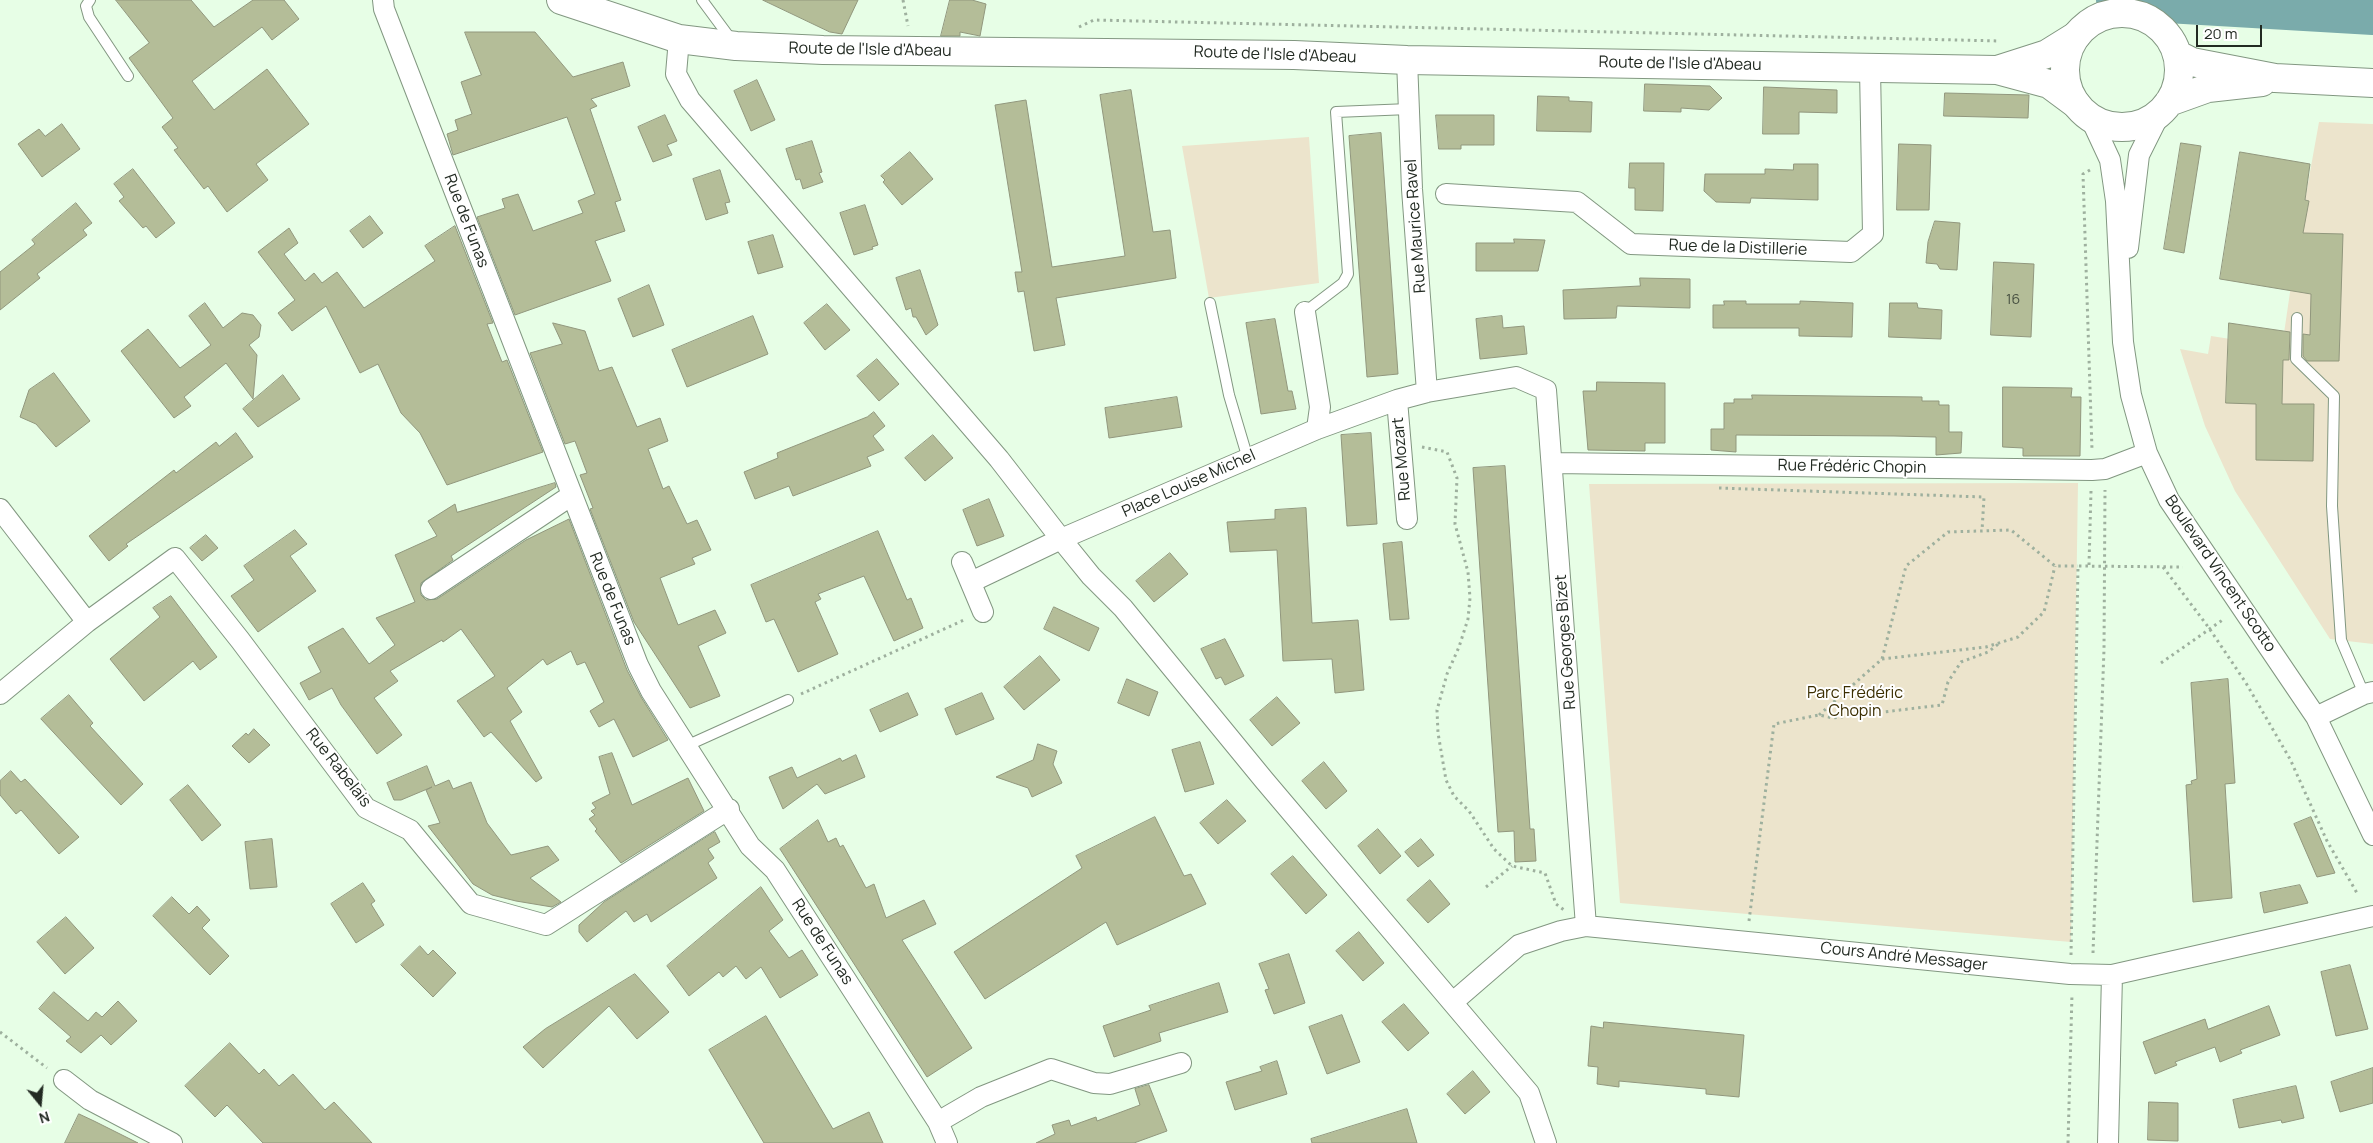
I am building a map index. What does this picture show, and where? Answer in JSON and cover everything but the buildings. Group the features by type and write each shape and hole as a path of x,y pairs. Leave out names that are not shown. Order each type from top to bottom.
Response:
{"street":[{"name":"Rue de Funas","path":"382,0 572,495 638,665 650,691 729,809 750,846 775,870 938,1122 947,1143"},
{"name":"Route de l'Isle d'Abeau","path":"561,0 679,39 736,46 824,50 1284,55 1407,60 1997,70 2049,84 2083,110"},
{"path":"2164,107 2177,87 2180,71 2178,55 2170,39 2159,26 2141,8 2124,13 2088,18 2068,52 2065,70 2068,88 2083,110 2107,125 2126,126 2144,122 2164,107 2208,88 2250,84 2275,78"},
{"name":"Route de l'Isle d'Abeau","path":"1997,70 2047,54 2088,18"},
{"path":"679,39 676,74 690,100 999,459 1091,576 1123,608 1264,780 1529,1093 1546,1143"},
{"path":"2178,55 2192,62 2275,78 2373,83"},
{"name":"Rue Maurice Ravel","path":"1407,60 1427,392"},
{"name":"Rue de la Distillerie","path":"1446,194 1577,202 1631,244 1851,252 1873,234 1870,68"},
{"name":"Boulevard Vincent Scotto","path":"2121,294 2139,155 2164,107"},
{"name":"Boulevard Vincent Scotto","path":"2083,110 2110,160 2116,200 2123,342 2131,395 2147,453 2170,500 2316,717 2373,835"},
{"path":"1305,312 1320,408 1317,428"},
{"name":"Place Louise Michel","path":"971,582 1061,540 1317,428 1397,400 1427,392 1516,377"},
{"name":"Rue Georges Bizet","path":"1516,377 1546,390 1553,462 1586,926"},
{"name":"Rue Mozart","path":"1397,400 1407,518"},
{"name":"Rue Frédéric Chopin","path":"1553,462 2099,470 2147,453"},
{"path":"431,590 572,495"},
{"path":"0,510 87,622"},
{"name":"Rue Rabelais","path":"0,694 87,622 176,558 366,808 410,830 471,904 546,925 729,809"},
{"path":"962,562 983,612"},
{"path":"2316,717 2368,693"},
{"name":"Cours André Messager","path":"1453,1002 1519,945 1561,931 1586,926 2070,974 2102,975 2373,916"},
{"path":"2102,975 2108,1143"},
{"path":"938,1122 980,1097 1051,1068 1094,1083 1110,1084 1181,1063"},
{"path":"64,1080 90,1100 172,1143"}],"lane":[{"path":"90,0 86,6 89,17 128,76"},
{"path":"702,0 736,46"},
{"path":"1305,312 1343,283 1348,274 1336,112 1409,109"},
{"path":"1210,303 1230,396 1248,459"},
{"path":"2297,318 2296,359 2334,396 2332,506 2341,640 2368,693"},
{"path":"686,746 788,700"}],"path":[{"path":"1066,52 1079,27 1094,20 1114,20 2002,41 1997,70"},
{"path":"2102,975 2104,566 2083,174 2110,160"},
{"path":"1402,450 1425,446 1447,452 1456,478 1455,524 1468,572 1470,598 1468,619 1459,647 1447,674 1437,710 1438,733 1446,780 1454,796 1469,811 1494,849 1512,866 1545,873 1556,904 1586,926"},
{"path":"2089,565 2099,470"},
{"path":"1717,488 1984,497 1982,531"},
{"path":"1819,715 1882,659 1906,566 1948,532 2010,530 2055,566 2183,567"},
{"path":"1882,659 1986,646 2018,637 2044,612 2055,566"},
{"path":"2068,1143 2073,1012 2070,974 2078,566"},
{"path":"2163,567 2209,628 2246,683 2290,759 2327,841 2357,893"},
{"path":"788,700 983,612"},
{"path":"2161,663 2224,618"},
{"path":"1747,942 1774,724 1819,715 1833,718 1942,705 1948,682 1961,662 1988,652 2001,642"},
{"path":"1486,887 1512,866"},
{"path":"0,1032 64,1080"}],"green space":[{"path":"2319,122 2373,124 2373,644 2330,639 2235,491 2205,426 2180,349 2208,354 2211,336 2282,347 2295,258 2309,201 2305,200"},
{"path":"1309,137 1319,283 1209,298 1182,146"},
{"name":"Parc Frédéric Chopin","path":"2078,483 2071,942 1620,903 1589,484"}],"waterway":[{"path":"2116,0 2373,15"}]}
